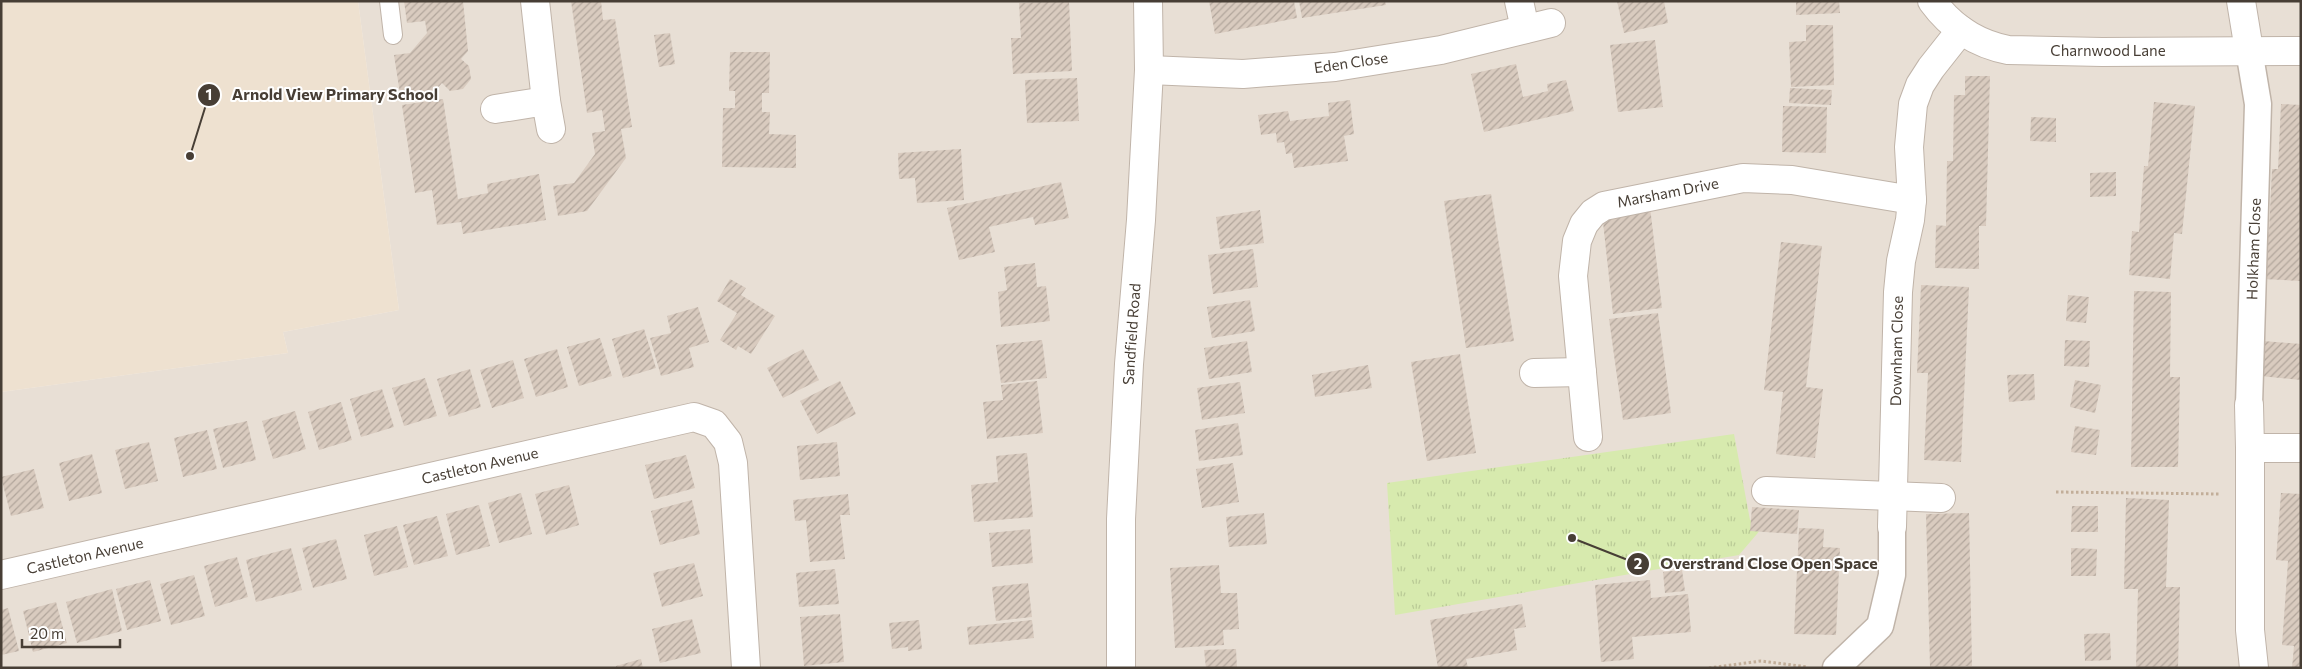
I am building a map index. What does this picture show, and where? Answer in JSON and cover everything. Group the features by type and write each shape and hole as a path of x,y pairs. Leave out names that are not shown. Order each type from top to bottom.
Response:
{"street":[{"path":"535,1 550,129"},
{"name":"Sandfield Road","path":"1121,668 1121,518 1128,364 1141,220 1149,70 1148,1"},
{"name":"Eden Close","path":"1149,70 1243,74 1335,67 1441,50 1538,26 1519,1"},
{"name":"Charnwood Lane","path":"1932,1 1940,12 1961,30 1993,47 2026,51 2301,51"},
{"path":"2241,1 2249,50"},
{"name":"Downham Close","path":"1836,668 1880,626 1892,575 1898,292 1901,261 1910,220 1912,200 1909,147 1913,104 1920,85 1931,68 1961,30"},
{"name":"Holkham Close","path":"2249,50 2258,104 2249,405 2251,495 2250,630 2254,668"},
{"path":"495,109 546,101"},
{"name":"Marsham Drive","path":"1588,437 1573,276 1578,241 1584,224 1593,213 1604,206 1743,178 1792,180 1912,200"},
{"path":"1534,373 1582,372"},
{"name":"Castleton Avenue","path":"1,575 694,417 714,424 728,442 733,463 746,668"},
{"path":"2250,448 2301,448"},
{"path":"1766,491 1941,498"}],"lane":[{"path":"389,1 393,35"}],"path":[{"path":"2056,492 2251,495"},
{"path":"1709,668 1761,661 1811,668"}],"shaded area":[{"path":"1,1 358,1 399,310 283,332 288,353 1,392"},
{"path":"358,1 2301,1 2301,668 1,668 1,392 288,353 283,332 399,310"}],"green space":[{"path":"1734,434 1750,520 1768,521 1739,555 1395,615 1387,483"}],"building":[{"path":"404,1 463,1 468,51 461,59 469,66 471,79 463,89 450,91 442,83 431,96 401,100 394,55 410,53 427,33 425,21 407,23"},
{"path":"571,1 601,1 603,20 615,19 632,127 621,129 626,158 587,211 558,216 553,186 574,183 595,154 592,133 605,131 602,110 587,113"},
{"path":"1069,1 1072,71 1013,74 1011,38 1021,38 1019,3"},
{"path":"1209,1 1294,1 1297,18 1215,34"},
{"path":"1299,1 1385,1 1386,5 1302,18"},
{"path":"1617,1 1664,1 1668,23 1624,33"},
{"path":"1796,1 1839,1 1840,13 1796,15"},
{"path":"1806,25 1833,25 1834,85 1791,87 1789,42 1806,41"},
{"path":"670,33 675,64 659,67 654,35"},
{"path":"1655,40 1663,107 1618,112 1610,45"},
{"path":"730,52 770,52 769,93 762,93 762,112 770,112 769,134 796,135 796,168 722,167 723,108 735,108 735,91 729,91"},
{"path":"1516,64 1523,97 1548,91 1547,84 1566,80 1574,111 1484,132 1471,74"},
{"path":"1965,76 1990,76 1986,226 1979,226 1979,269 1935,268 1936,225 1946,226 1947,161 1953,161 1954,95 1965,95"},
{"path":"1077,78 1079,121 1027,123 1025,80"},
{"path":"1790,88 1832,90 1831,105 1789,103"},
{"path":"443,99 458,199 488,193 487,184 539,174 546,220 463,234 461,222 437,225 432,190 415,193 402,105"},
{"path":"1350,100 1354,134 1344,136 1348,161 1294,168 1292,153 1286,154 1284,142 1277,143 1276,133 1261,135 1258,115 1288,111 1290,121 1329,116 1328,103"},
{"path":"2154,102 2195,106 2182,234 2174,233 2170,279 2129,275 2132,231 2139,232 2144,166 2148,166"},
{"path":"2281,104 2301,105 2301,281 2263,279 2265,232 2269,232 2272,169 2278,169"},
{"path":"1783,106 1827,107 1826,153 1782,152"},
{"path":"2031,117 2056,118 2056,142 2030,141"},
{"path":"961,149 964,200 917,203 915,178 899,179 898,153"},
{"path":"2116,172 2116,196 2090,197 2090,173"},
{"path":"1061,182 1069,218 1035,225 1033,217 989,227 995,252 959,260 947,208"},
{"path":"1491,194 1514,341 1466,348 1444,201"},
{"path":"1650,207 1662,308 1613,314 1602,213"},
{"path":"1260,210 1264,243 1220,249 1216,217"},
{"path":"1781,242 1822,246 1806,387 1823,389 1815,458 1776,454 1783,392 1764,390"},
{"path":"1253,249 1258,287 1213,294 1208,255"},
{"path":"1035,263 1037,287 1046,286 1050,321 1001,327 998,292 1007,290 1004,267"},
{"path":"730,279 746,288 741,295 775,316 751,354 738,346 736,350 720,340 737,313 717,301"},
{"path":"1921,285 1969,287 1961,462 1924,460 1928,373 1917,373"},
{"path":"2134,291 2171,292 2170,377 2180,377 2178,467 2131,467"},
{"path":"2068,295 2089,297 2086,323 2066,321"},
{"path":"1250,300 1255,331 1212,338 1207,307"},
{"path":"698,307 709,342 689,348 694,367 661,376 650,338 671,333 667,316"},
{"path":"1658,313 1671,413 1623,420 1609,319"},
{"path":"644,329 656,368 623,378 612,339"},
{"path":"600,338 612,376 579,386 567,347"},
{"path":"1042,340 1047,378 1001,383 996,345"},
{"path":"2065,340 2090,341 2089,367 2064,366"},
{"path":"1247,341 1252,372 1209,379 1204,348"},
{"path":"2263,341 2301,344 2301,380 2260,376"},
{"path":"557,349 568,387 536,397 524,359"},
{"path":"803,349 819,380 783,398 767,368"},
{"path":"1460,354 1476,453 1427,461 1411,362"},
{"path":"513,360 524,398 492,408 480,370"},
{"path":"1368,365 1372,388 1315,397 1312,375"},
{"path":"470,369 481,407 449,417 437,379"},
{"path":"2034,374 2035,400 2009,402 2007,375"},
{"path":"425,378 437,416 404,426 392,388"},
{"path":"2075,380 2101,385 2095,413 2070,407"},
{"path":"840,381 856,414 817,434 800,401"},
{"path":"1037,381 1043,433 987,439 983,402 1003,400 1001,385"},
{"path":"1240,382 1245,413 1202,420 1197,388"},
{"path":"382,389 394,427 361,437 350,399"},
{"path":"341,402 352,440 319,450 308,412"},
{"path":"295,411 306,449 273,459 262,421"},
{"path":"247,421 256,460 223,468 213,429"},
{"path":"1238,423 1243,455 1199,461 1195,430"},
{"path":"2075,426 2100,430 2096,455 2071,452"},
{"path":"207,430 217,469 183,477 174,438"},
{"path":"149,442 158,481 125,489 115,450"},
{"path":"837,442 840,476 800,480 797,446"},
{"path":"1027,453 1033,517 974,522 971,485 998,482 996,456"},
{"path":"92,454 102,493 69,501 59,463"},
{"path":"686,455 695,488 654,499 645,465"},
{"path":"1233,463 1239,502 1202,508 1196,469"},
{"path":"34,469 44,508 11,516 1,477"},
{"path":"569,485 579,525 546,535 535,494"},
{"path":"521,493 532,534 499,543 488,503"},
{"path":"2281,493 2301,494 2301,668 2292,668 2294,646 2282,645 2288,561 2276,560"},
{"path":"848,494 850,515 840,515 845,559 810,562 806,520 795,521 793,500"},
{"path":"2126,498 2169,500 2166,587 2180,587 2178,668 2136,668 2138,589 2124,589"},
{"path":"692,500 700,534 660,545 651,511"},
{"path":"479,505 490,546 456,555 446,514"},
{"path":"2072,506 2098,506 2098,532 2071,532"},
{"path":"1752,507 1799,510 1797,534 1750,531"},
{"path":"1264,513 1267,544 1229,547 1226,517"},
{"path":"1969,513 1972,666 1930,667 1926,514"},
{"path":"437,516 448,556 414,565 403,525"},
{"path":"397,526 408,567 374,576 364,535"},
{"path":"1799,528 1824,529 1823,547 1840,548 1836,635 1794,634"},
{"path":"1030,529 1033,563 992,567 989,533"},
{"path":"336,539 347,579 313,588 302,548"},
{"path":"291,548 302,590 256,602 246,560"},
{"path":"2071,548 2097,549 2096,576 2071,576"},
{"path":"237,557 248,597 215,607 204,566"},
{"path":"694,563 703,596 662,607 653,573"},
{"path":"1219,565 1221,593 1237,593 1239,629 1223,630 1224,645 1175,648 1170,568"},
{"path":"835,569 839,604 799,607 796,573"},
{"path":"1682,570 1685,591 1665,593 1663,572"},
{"path":"194,575 205,616 171,625 160,584"},
{"path":"150,580 161,621 127,630 116,589"},
{"path":"1650,580 1651,598 1688,594 1691,632 1632,637 1634,659 1601,662 1595,585"},
{"path":"1028,583 1032,617 996,621 992,587"},
{"path":"112,589 122,631 77,643 66,602"},
{"path":"56,602 67,643 33,652 23,611"},
{"path":"1522,604 1526,627 1514,629 1517,650 1466,659 1468,668 1438,668 1430,620"},
{"path":"8,608 19,651 1,655 1,610"},
{"path":"840,614 844,662 804,666 800,617"},
{"path":"692,619 701,653 660,663 652,629"},
{"path":"919,620 922,649 908,651 908,647 892,649 889,623"},
{"path":"1032,620 1034,638 969,645 967,627"},
{"path":"2110,633 2111,660 2085,661 2084,634"},
{"path":"1236,649 1237,668 1206,668 1204,650"},
{"path":"641,659 643,668 616,668 616,666"}],"place":[{"name":"Arnold View Primary School","path":"190,156"},
{"name":"Overstrand Close Open Space","path":"1572,538"}]}
